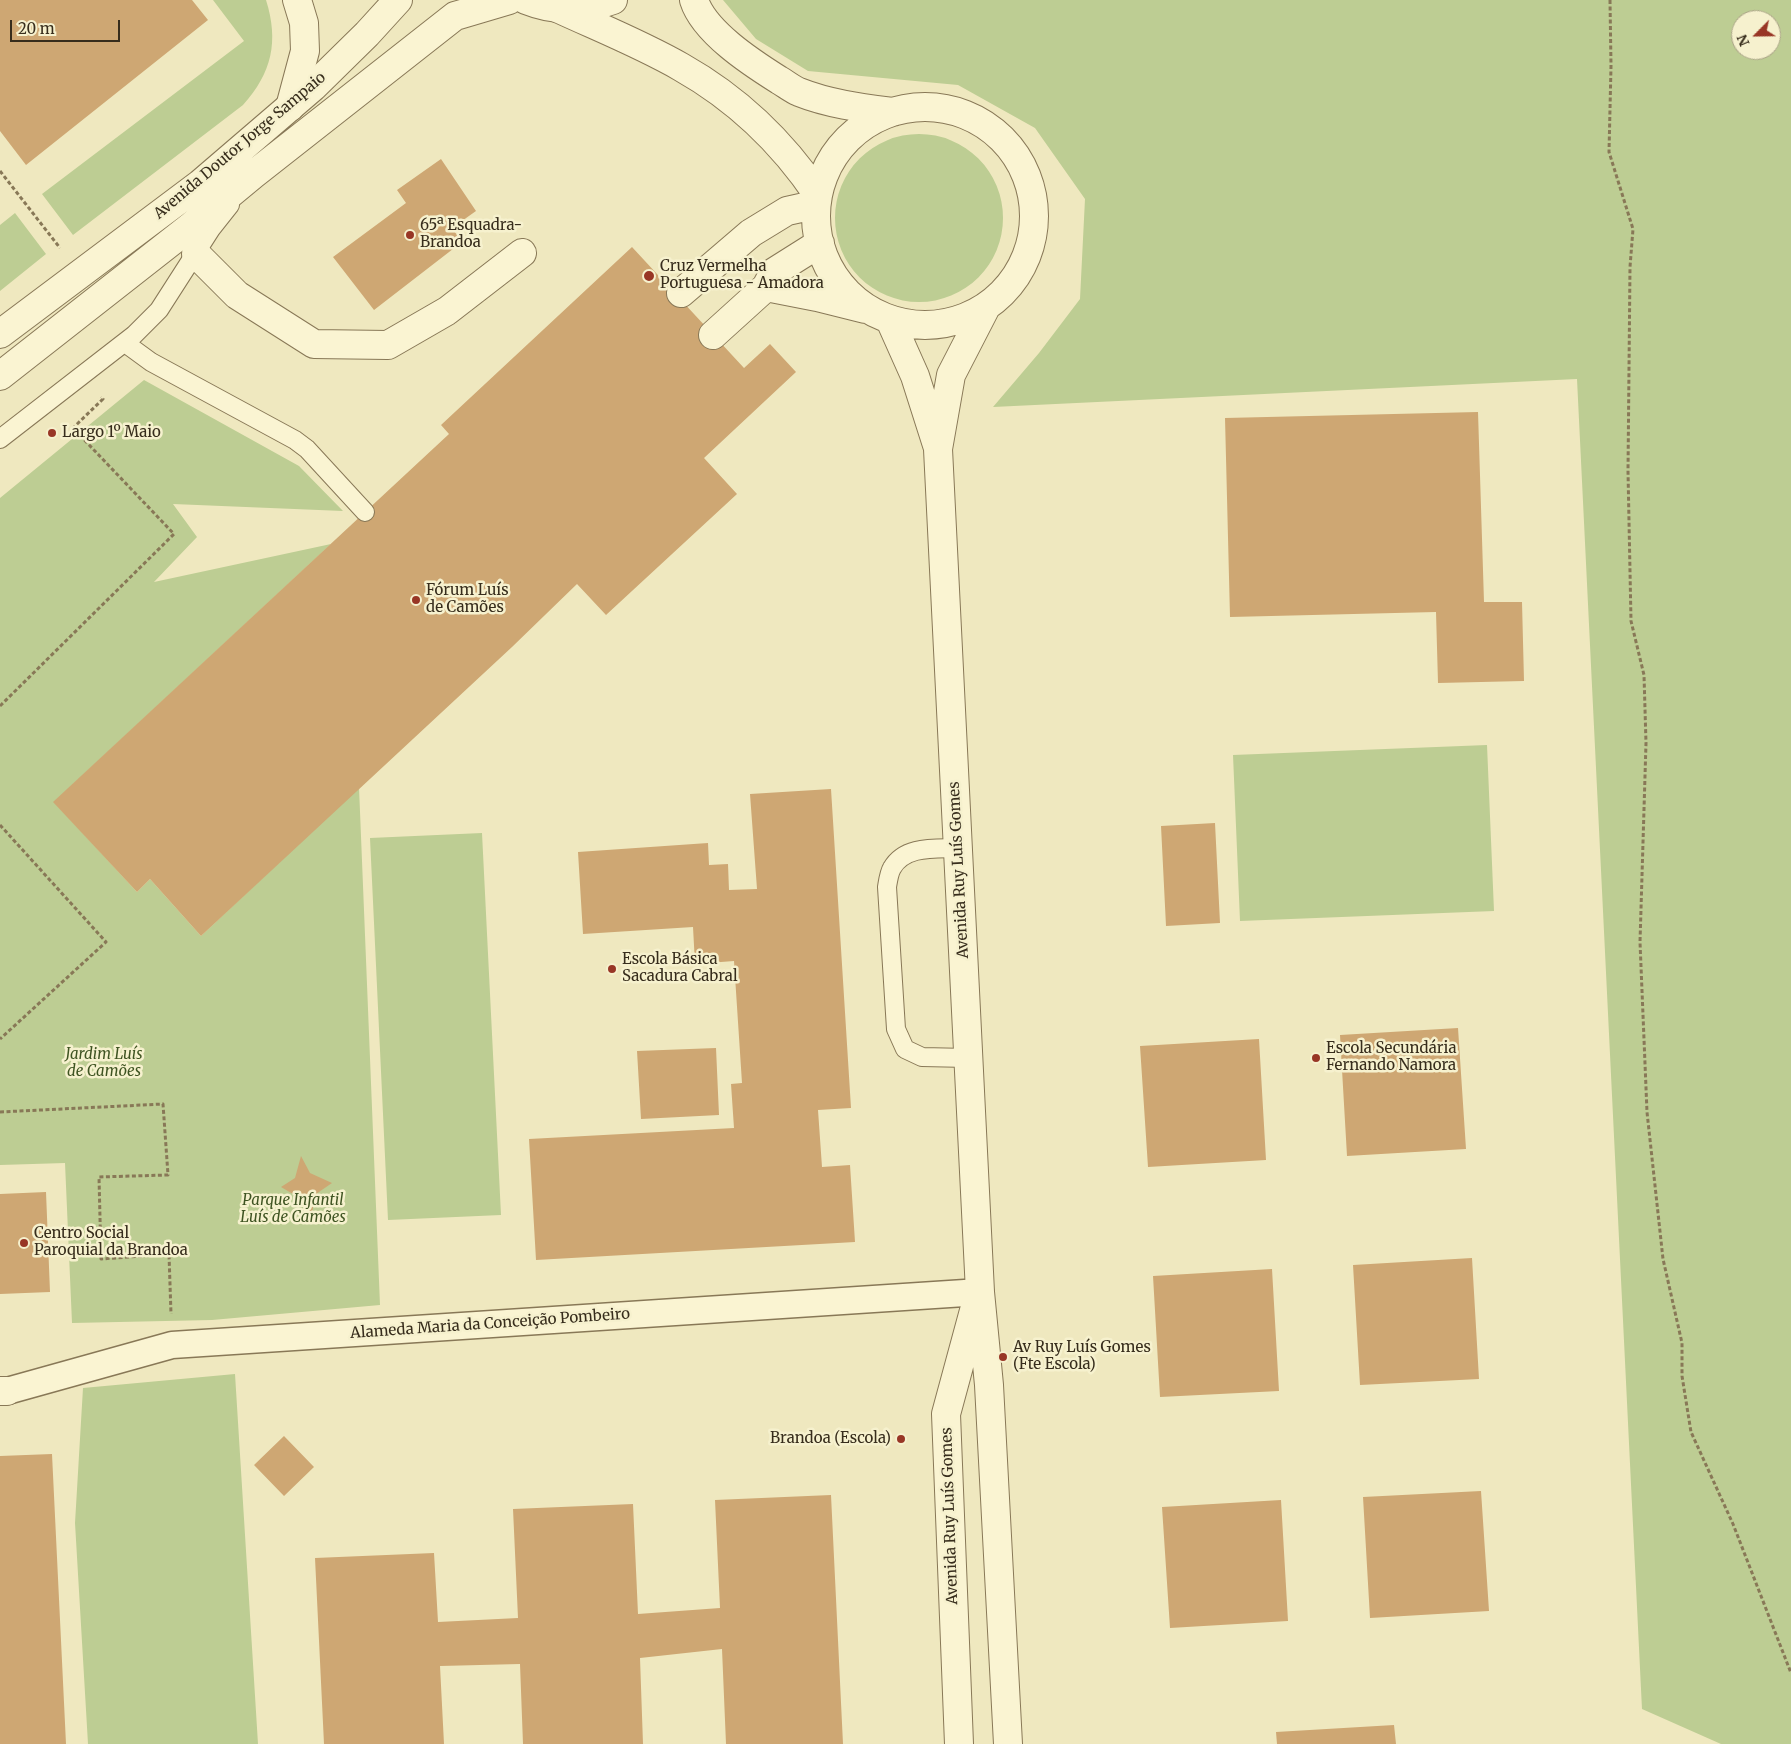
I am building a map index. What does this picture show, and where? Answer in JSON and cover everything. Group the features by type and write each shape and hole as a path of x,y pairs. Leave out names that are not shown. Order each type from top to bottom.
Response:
{"street":[{"path":"290,107 306,51 304,23 297,0"},
{"name":"Avenida Doutor Jorge Sampaio","path":"0,334 200,184 314,87 398,0"},
{"name":"Avenida Doutor Jorge Sampaio","path":"0,376 190,228 254,174 455,16 509,0"},
{"path":"526,0 557,8 682,67 723,95 765,129 799,168 816,200 820,243 830,270 847,292 880,315"},
{"path":"557,8 593,7 613,0"},
{"path":"694,0 696,6 716,33 751,63 798,92 850,106 893,112"},
{"path":"766,288 817,297 922,326 954,322 985,309 1010,285 1028,255 1035,221 1031,186 1016,155 992,129 962,113 927,106 893,112 864,126 840,148 824,176 816,200"},
{"path":"681,293 751,233 787,211 816,200"},
{"path":"713,335 766,288 774,272 820,243"},
{"path":"196,254 237,295 314,344 388,345 447,311 522,252"},
{"name":"Avenida Ruy Luís Gomes","path":"985,309 950,375 938,448 980,1292 989,1385 1008,1744"},
{"name":"Avenida Ruy Luís Gomes","path":"880,315 915,376 938,448"},
{"name":"Avenida Ruy Luís Gomes","path":"959,1744 946,1414 980,1292"},
{"name":"Alameda Maria da Conceição Pombeiro","path":"3,1391 172,1345 980,1292"}],"lane":[{"name":"Avenida Doutor Jorge Sampaio","path":"0,439 125,343 159,310 211,229 254,174"},
{"path":"125,343 151,362 295,440 307,449 365,512"},
{"path":"958,848 921,850 904,854 892,868 887,887 896,1029 905,1049 922,1057 968,1058"}],"path":[{"path":"1610,0 1609,152 1633,229 1630,267 1628,480 1631,621 1644,675 1646,743 1640,942 1647,1112 1664,1259 1682,1343 1682,1376 1691,1432 1733,1524 1791,1673"},
{"path":"0,171 63,252"},
{"path":"0,706 174,534 72,428 103,399 84,375"},
{"path":"0,825 106,942 0,1040"},
{"path":"0,1112 163,1104 168,1175 99,1177 101,1259 168,1254 172,1345"}],"green space":[{"path":"213,0 266,0 272,29 272,43 270,56 261,81 243,105 73,235 42,194 244,41"},
{"path":"723,0 1791,0 1791,1744 1721,1744 1642,1709 1577,379 993,407 1039,353 1080,299 1085,199 1035,128 958,85 808,71 756,39"},
{"path":"927,134 951,140 979,158 989,171 1000,193 1003,218 1000,243 989,265 979,278 966,288 944,299 911,302 894,299 879,292 865,283 854,272 838,243 835,210 838,193 845,178 854,164 865,153 894,137"},
{"path":"15,213 46,254 0,291 0,225"},
{"name":"Jardim Luís de Camões","path":"144,380 299,466 343,511 173,504 197,537 154,582 331,544 54,802 137,892 150,879 201,936 359,787 380,1305 212,1320 72,1323 65,1163 0,1165 0,498"},
{"path":"1487,745 1494,911 1240,921 1233,755"},
{"path":"482,833 501,1215 388,1220 370,838"},
{"path":"235,1374 258,1744 88,1744 75,1523 83,1388"}],"building":[{"path":"0,0 192,0 208,20 26,165 0,131"},
{"name":"65ª Esquadra- Brandoa","path":"441,159 476,211 452,228 462,242 374,310 333,257 406,203 397,190"},
{"name":"Fórum Luís de Camões","path":"632,247 744,368 770,344 796,372 704,458 737,494 606,615 577,584 512,647 201,936 150,879 137,892 53,802 449,434 441,425"},
{"path":"1478,412 1484,602 1522,602 1524,681 1438,683 1436,612 1230,617 1225,418"},
{"path":"831,789 851,1108 818,1110 822,1167 850,1165 855,1242 536,1260 529,1139 734,1128 731,1084 742,1083 734,961 695,964 693,927 583,934 578,852 708,843 709,865 728,864 729,890 757,889 750,794"},
{"path":"1215,823 1220,923 1166,926 1161,826"},
{"path":"1458,1028 1466,1149 1347,1156 1340,1035"},
{"path":"1259,1039 1266,1160 1148,1167 1140,1046"},
{"path":"716,1048 719,1115 641,1119 637,1051"},
{"path":"301,1156 310,1173 332,1183 316,1194 311,1217 298,1197 281,1187 295,1178"},
{"name":"Centro Social Paroquial da Brandoa","path":"46,1192 50,1292 0,1294 0,1194"},
{"path":"1472,1258 1479,1379 1360,1385 1353,1265"},
{"path":"1272,1269 1279,1391 1160,1397 1153,1276"},
{"path":"284,1436 314,1467 284,1496 254,1465"},
{"path":"52,1454 66,1744 0,1744 0,1456"},
{"path":"1481,1491 1489,1611 1370,1618 1363,1497"},
{"path":"831,1495 843,1744 726,1744 722,1649 640,1658 643,1744 523,1744 520,1664 440,1666 444,1744 324,1744 315,1558 434,1553 438,1622 518,1618 513,1509 633,1504 638,1614 720,1608 715,1500"},
{"path":"1281,1500 1288,1621 1170,1628 1162,1507"},
{"path":"1394,1725 1396,1744 1277,1744 1276,1732"}],"place":[{"name":"65ª Esquadra- Brandoa","path":"410,235"},
{"name":"Cruz Vermelha Portuguesa - Amadora","path":"649,276"},
{"name":"Largo 1º Maio","path":"52,433"},
{"name":"Fórum Luís de Camões","path":"416,600"},
{"name":"Escola Básica Sacadura Cabral","path":"612,969"},
{"name":"Escola Secundária Fernando Namora","path":"1316,1058"},
{"name":"Centro Social Paroquial da Brandoa","path":"24,1243"},
{"name":"Av Ruy Luís Gomes (Fte Escola)","path":"1003,1357"},
{"name":"Brandoa (Escola)","path":"901,1439"}],"park label":[{"name":"Parque Infantil Luís de Camões","path":"293,1210"}]}
